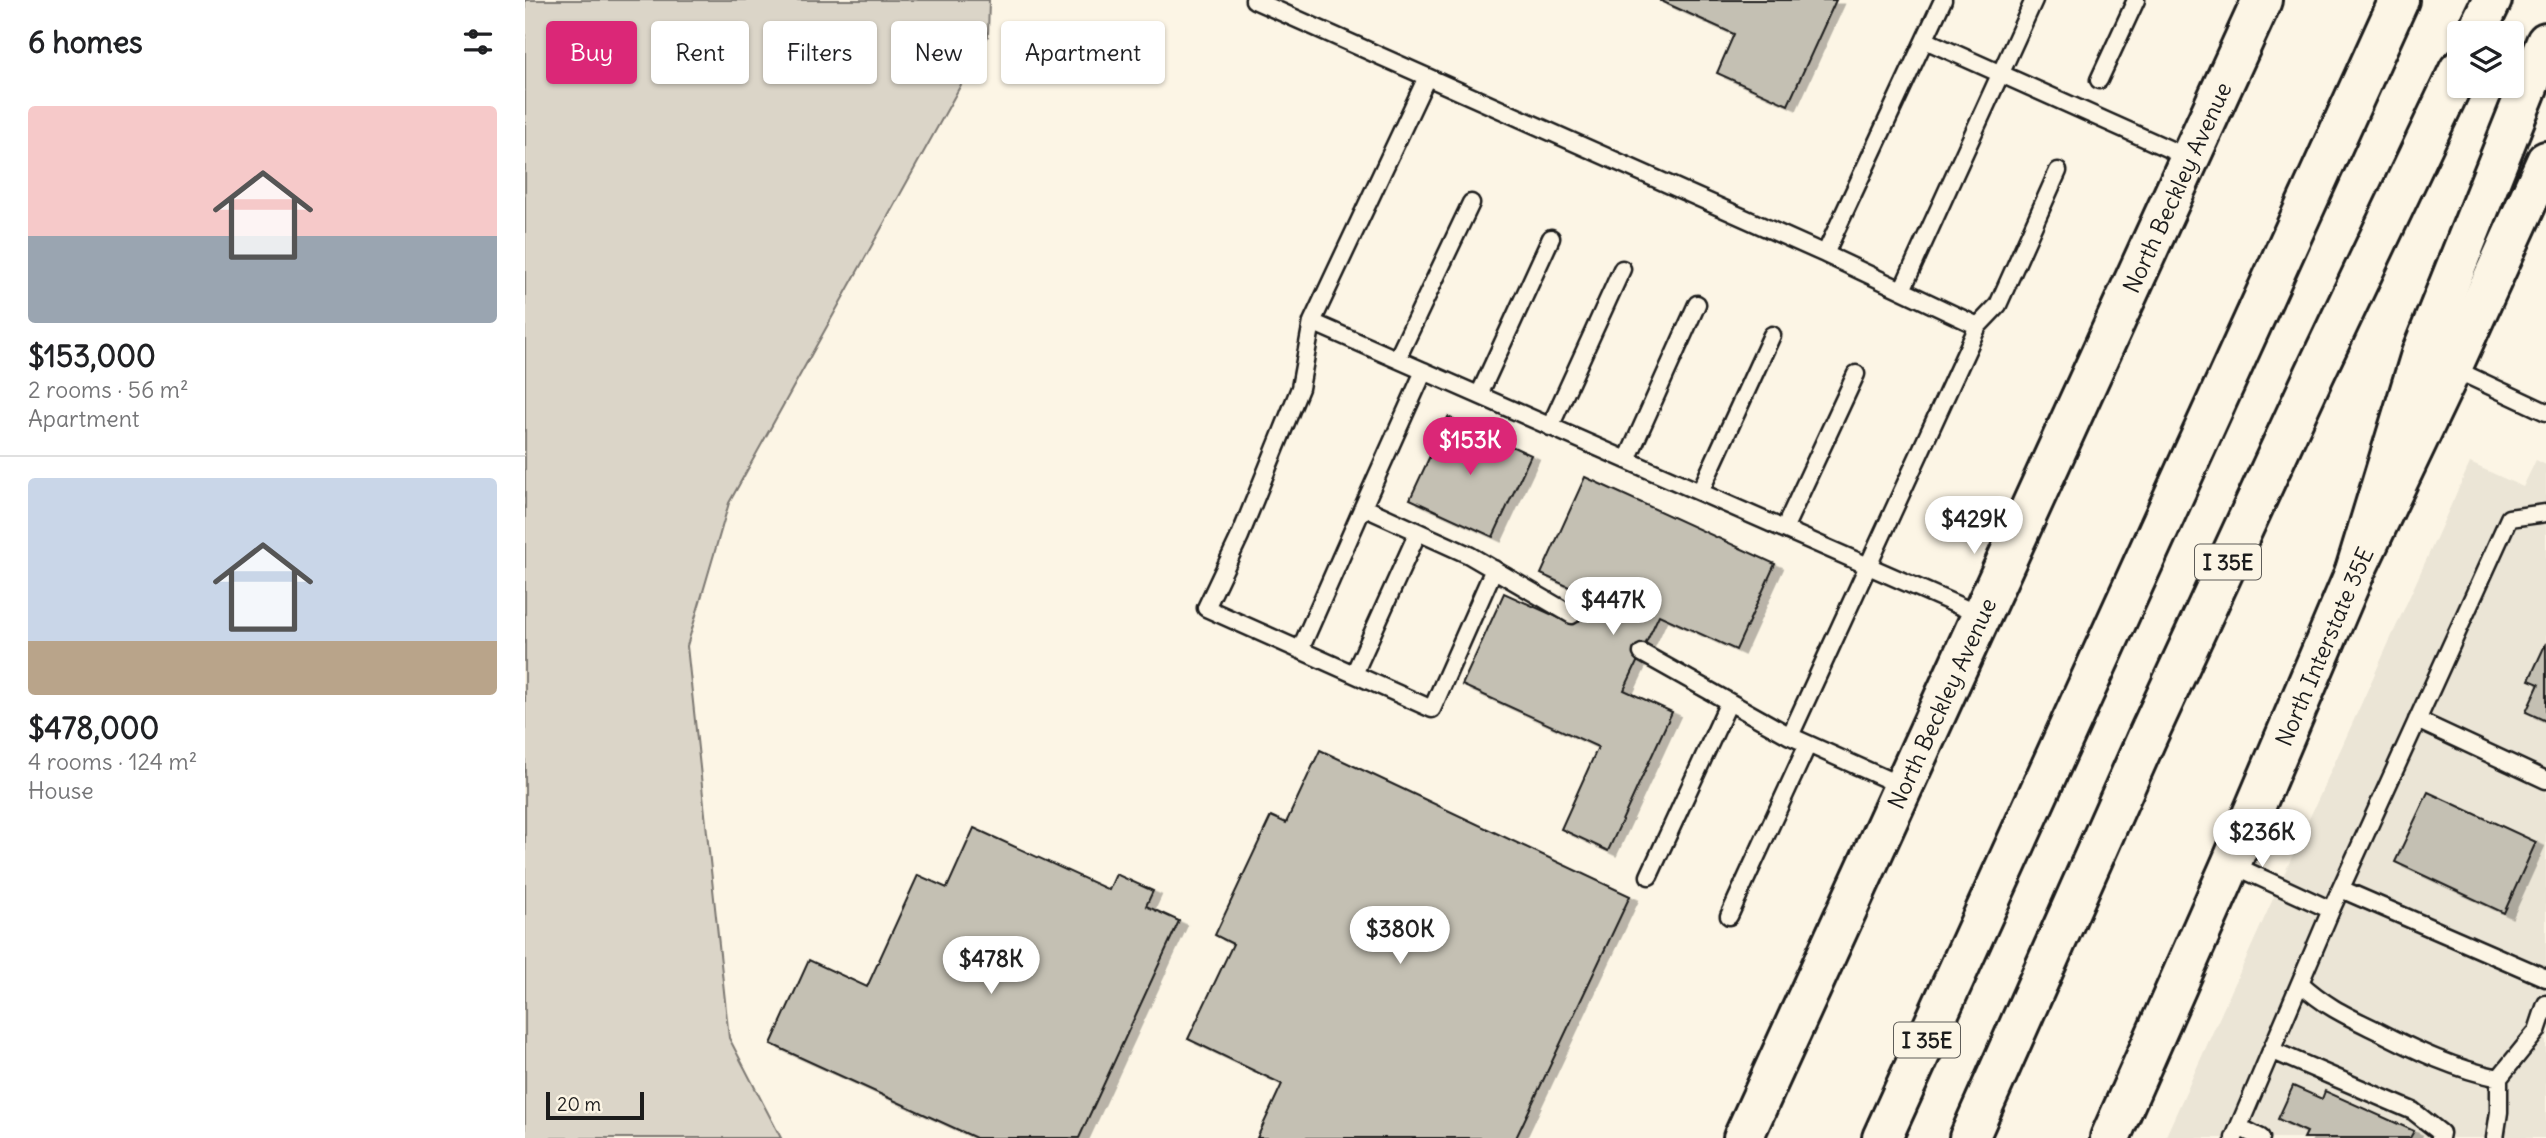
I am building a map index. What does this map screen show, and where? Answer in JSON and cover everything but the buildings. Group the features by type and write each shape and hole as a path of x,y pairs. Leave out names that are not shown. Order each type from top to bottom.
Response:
{"main road":[{"name":"North Beckley Avenue","path":"1743,1138 2262,0"},
{"name":"I 35E","path":"1882,1138 2399,0"},
{"path":"2482,21 2492,0"},
{"path":"2437,361 2546,42"},
{"name":"I 35E","path":"1969,1138 2149,733 2447,95"},
{"path":"2437,361 2541,184"},
{"name":"North Interstate 35E","path":"2110,1138 2231,864 2354,574 2437,361"}],"lane":[{"path":"1254,0 1825,254 1978,326"},
{"path":"1825,254 1944,0"},
{"path":"1902,290 2034,0"},
{"path":"2099,80 2136,0"},
{"path":"1925,40 2189,159"},
{"path":"1427,77 1313,322 1300,388 1240,536 1206,607 1431,709 1494,569"},
{"path":"1790,736 1978,326 1998,305 2059,170"},
{"path":"1397,359 1471,203"},
{"path":"1479,395 1551,238"},
{"path":"1550,426 1622,270"},
{"path":"1627,460 1697,304"},
{"path":"1313,322 1980,615"},
{"path":"1700,492 1772,335"},
{"path":"2437,361 2546,412"},
{"path":"1300,650 1424,371"},
{"path":"1784,529 1856,374"},
{"path":"1363,507 1469,555 1572,615"},
{"path":"2261,1138 2236,1132 2331,910 2508,518 2546,513"},
{"path":"1354,674 1418,532"},
{"path":"1642,653 1790,736 1902,786"},
{"path":"1649,876 1729,702"},
{"path":"2417,720 2546,780"},
{"path":"1729,916 1808,744"},
{"path":"2231,864 2331,910"},
{"path":"2341,889 2546,978"},
{"path":"2300,983 2322,1003 2433,1059 2498,1078"},
{"path":"2495,1138 2499,1112 2498,1078 2537,1031 2546,1004"},
{"path":"2271,1050 2413,1111 2441,1133 2440,1138"}],"shaded area":[{"path":"525,0 989,0 987,38 987,21 891,21 891,84 961,84 729,503 687,646 729,1038 781,1138 525,1138"},
{"path":"2536,460 2546,465 2546,1138 2165,1138 2470,463 2523,487"}]}
